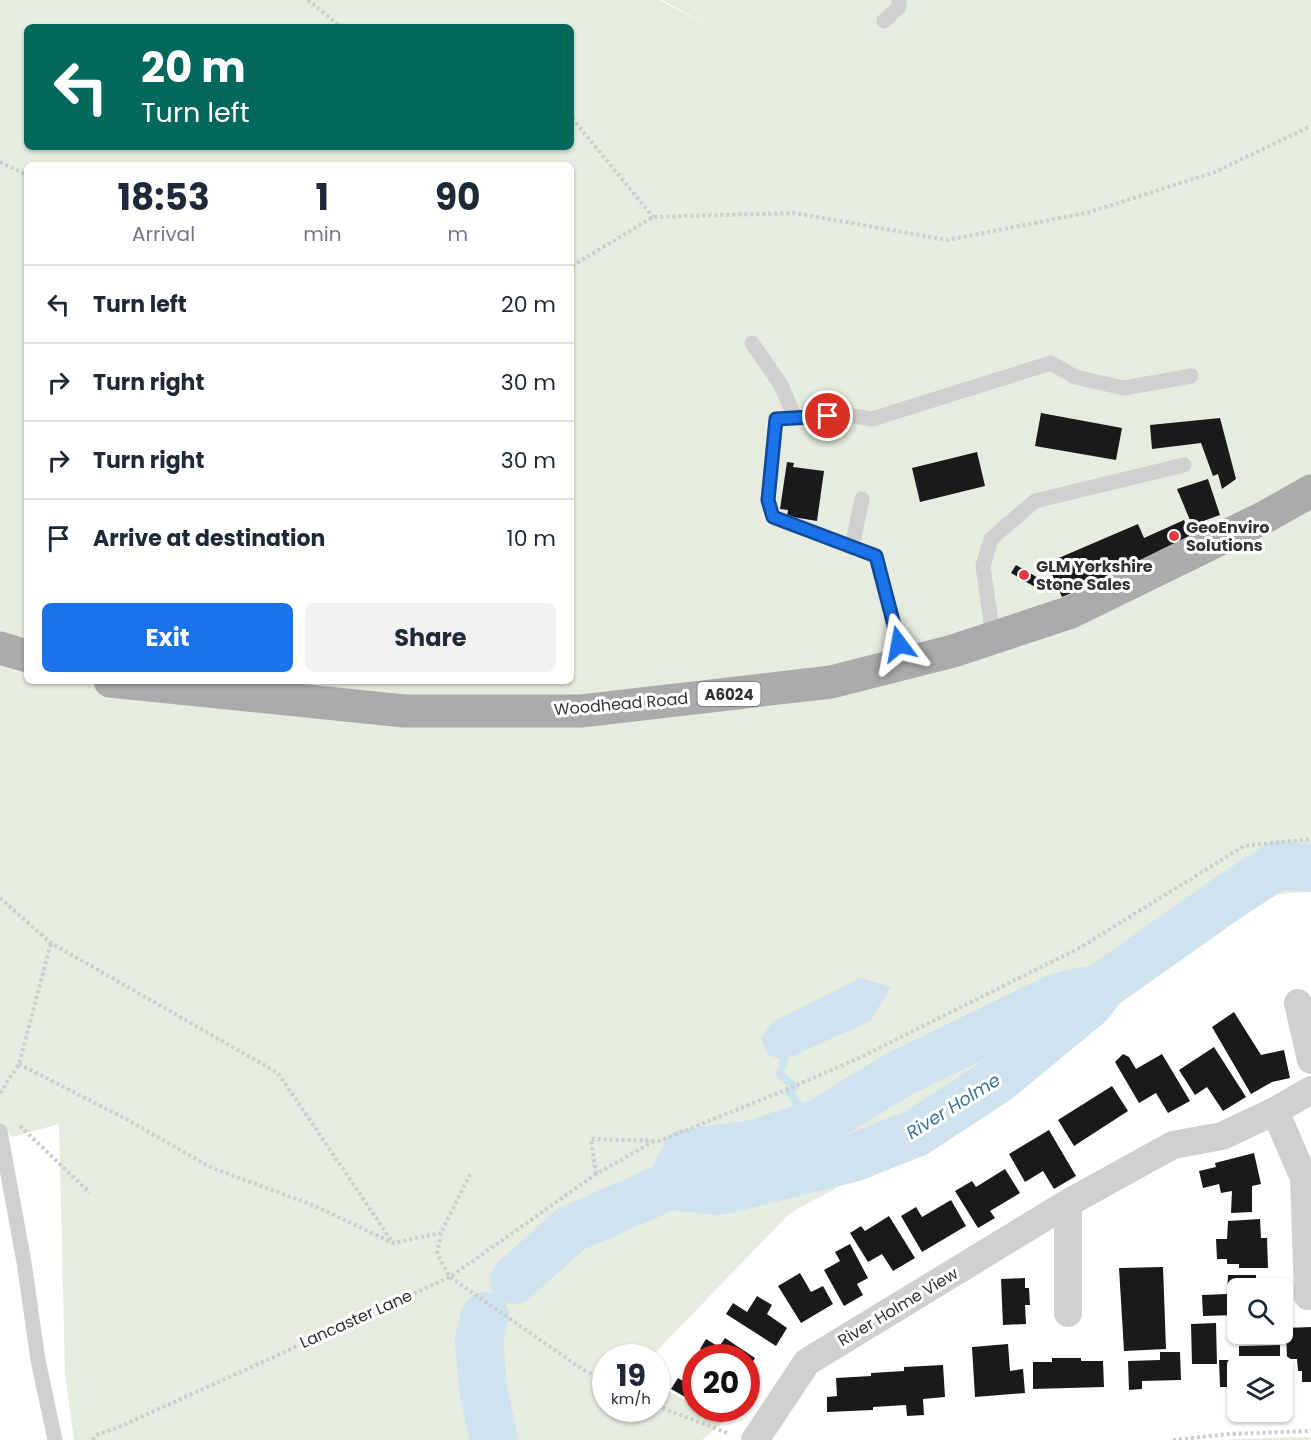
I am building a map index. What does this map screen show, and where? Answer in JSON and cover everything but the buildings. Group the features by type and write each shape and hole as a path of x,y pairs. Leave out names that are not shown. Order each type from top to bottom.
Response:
{"main road":[{"name":"Woodhead Road","path":"139,684 404,711 581,711 831,682 953,651 1071,612 1265,517 1311,491"},
{"path":"0,648 24,655"}],"street":[{"path":"1298,1003 1311,1060"},
{"name":"River Holme View","path":"744,1438 807,1362 1068,1203 1173,1145 1221,1136 1275,1111 1311,1090"},
{"path":"1275,1111 1304,1178 1308,1296"},
{"path":"1068,1203 1068,1313"}],"lane":[{"path":"884,21 899,7 899,0"},
{"path":"752,343 781,385 795,418"},
{"path":"903,663 876,556 773,517 768,500 776,419 845,415 872,419 1051,363 1075,377 1124,388 1191,376"},
{"path":"993,637 982,566 991,540 1035,501 1184,465"},
{"path":"852,547 862,499"},
{"path":"0,1131 24,1262 38,1360 55,1440"}],"path":[{"path":"309,0 337,24"},
{"path":"574,120 652,217"},
{"path":"574,265 652,217 794,213 948,240 1090,212 1215,172 1311,126"},
{"path":"0,162 24,174"},
{"path":"596,1174 591,1139 659,1142 803,1082 857,1059 1081,947 1244,846 1311,839"},
{"path":"0,898 51,943 278,1073 393,1243"},
{"path":"0,1093 19,1064 51,943"},
{"path":"19,1064 128,1120 210,1167 315,1206 393,1243 441,1233"},
{"path":"17,1124 90,1193"},
{"name":"Lancaster Lane","path":"93,1440 96,1435 119,1427 450,1277 596,1174 654,1141"},
{"path":"470,1174 441,1233 437,1254 450,1277 592,1374"},
{"path":"670,1411 744,1438"},
{"path":"1173,1440 1228,1434 1311,1431"}],"shaded area":[{"path":"0,0 659,0 715,29 662,0 1311,0 1311,891 1271,895 926,1140 790,1213 664,1344 592,1344 592,1422 670,1422 670,1392 682,1398 682,1422 724,1422 702,1440 74,1440 65,1373 59,1124 12,1137 0,1124"},
{"path":"1311,1437 1311,1440 1228,1440 1233,1439"}],"water":[{"path":"861,978 891,987 870,1021 784,1060 768,1055 761,1039 772,1022"}],"waterway":[{"name":"River Holme","path":"514,1280 571,1229 669,1186 720,1191 853,1158 916,1133 997,1080 1089,1004 1103,986 1229,897 1278,865 1311,868"},
{"name":"River Holme","path":"669,1186 686,1153 753,1144 821,1122 897,1075 1056,998 1083,991"},
{"path":"784,1060 780,1074 795,1087 789,1092 813,1124"},
{"name":"River Holme","path":"485,1316 479,1340 483,1388 494,1440"}],"place":[{"name":"GeoEnviro Solutions","path":"1174,536"},
{"name":"GLM Yorkshire Stone Sales","path":"1024,575"}],"route":[{"path":"828,416 776,419 768,500 773,517 876,556 899,644"}]}
